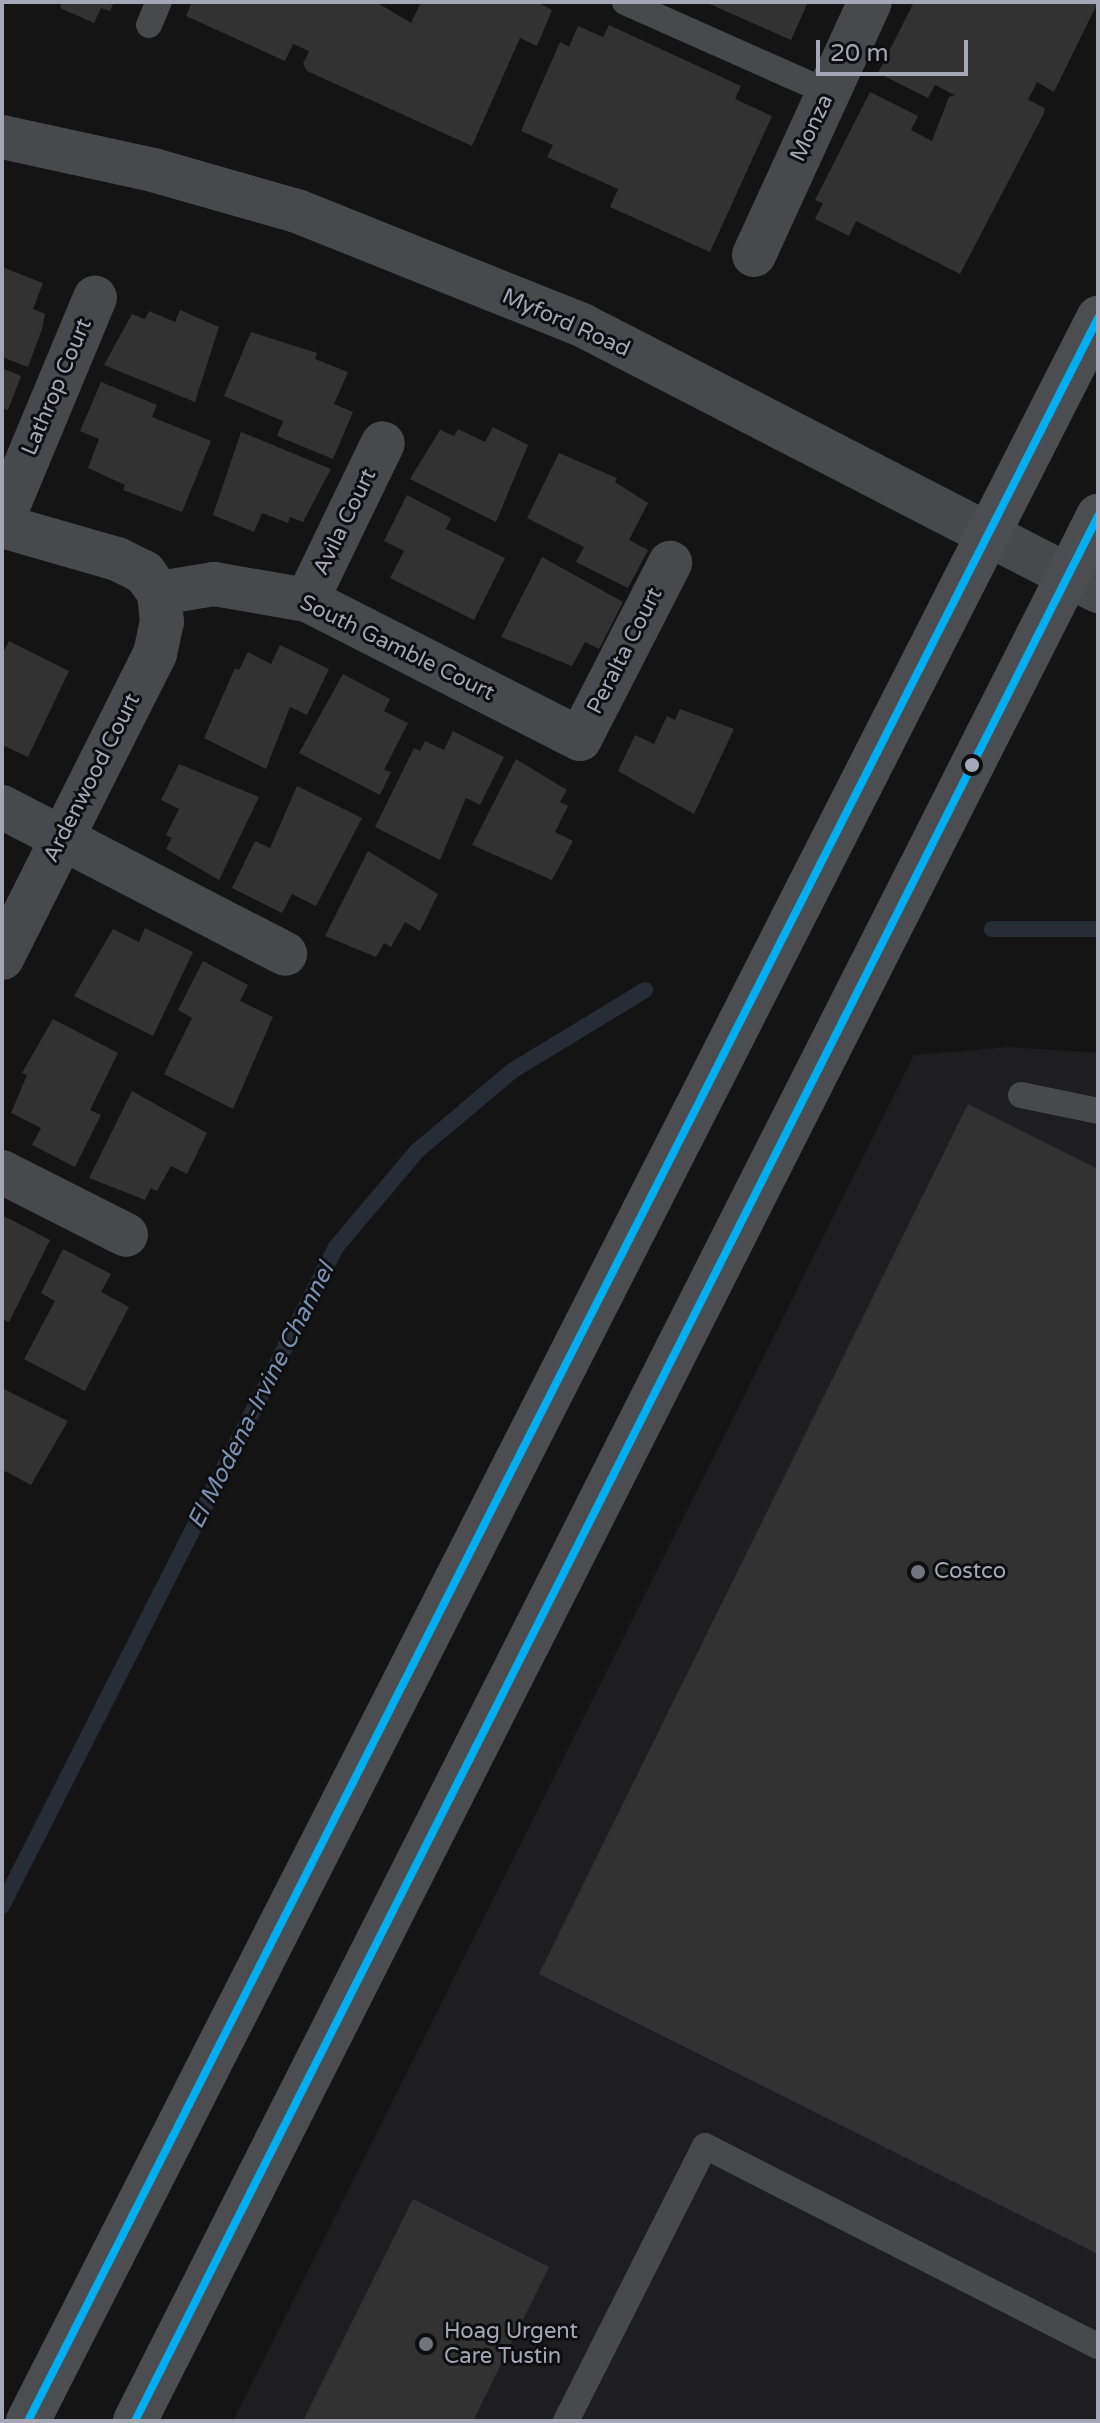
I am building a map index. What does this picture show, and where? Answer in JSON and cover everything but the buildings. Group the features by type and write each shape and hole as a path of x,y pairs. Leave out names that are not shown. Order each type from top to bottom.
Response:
{"main road":[{"path":"28,2421 1098,318"},
{"path":"135,2421 1083,584 1098,516"}],"street":[{"name":"Monza","path":"754,255 870,2"},
{"name":"Myford Road","path":"2,137 153,170 297,211 568,320 1083,584"},
{"name":"Lathrop Court","path":"2,524 95,298"},
{"name":"Avila Court","path":"307,600 383,443"},
{"path":"2,524 117,559 144,572 159,593"},
{"name":"Peralta Court","path":"580,739 670,563"},
{"name":"South Gamble Court","path":"159,593 214,584 307,600 580,739"},
{"name":"Ardenwood Court","path":"2,958 155,654 162,622 159,593"},
{"path":"2,807 285,954"},
{"path":"2,1172 126,1235"}],"lane":[{"path":"625,2 829,93"},
{"path":"1021,1095 1098,1111"},
{"path":"566,2421 705,2146 1098,2346"}],"shaded area":[{"path":"1009,1047 1098,1053 1098,2421 233,2421 914,1055"}],"waterway":[{"name":"El Modena-Irvine Channel","path":"992,929 1098,929"},
{"name":"El Modena-Irvine Channel","path":"2,1906 336,1247 417,1151 512,1071 645,990"}],"transit line":[{"path":"28,2421 1098,318"},
{"path":"135,2421 1098,516"}],"place":[{"name":"Costco","path":"918,1572"},
{"name":"Hoag Urgent Care Tustin","path":"426,2344"}]}
